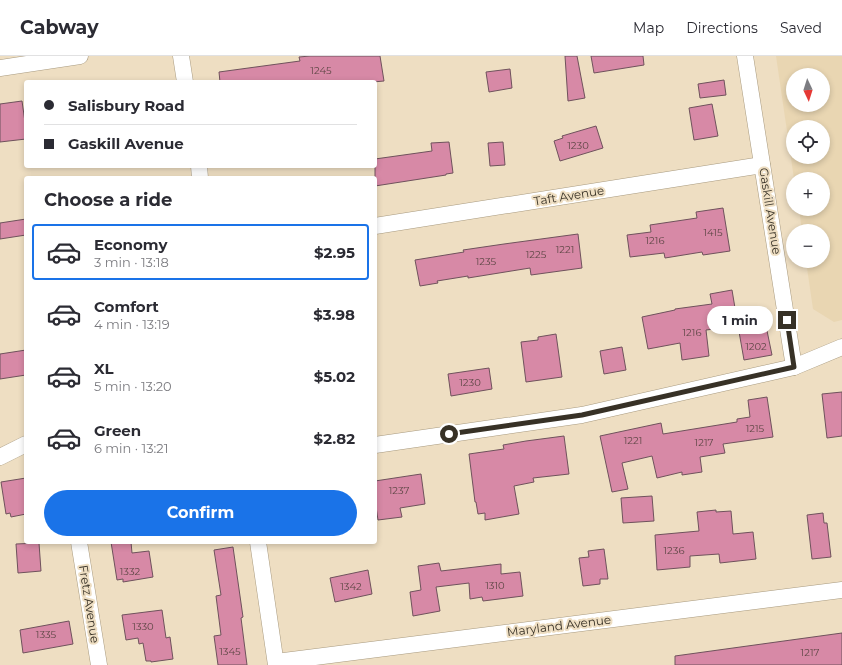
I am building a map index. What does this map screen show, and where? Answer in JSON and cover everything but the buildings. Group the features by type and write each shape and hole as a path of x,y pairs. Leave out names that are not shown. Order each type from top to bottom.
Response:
{"street":[{"path":"0,68 80,56"},
{"path":"181,56 185,80"},
{"name":"Gaskill Avenue","path":"745,56 794,367"},
{"name":"Taft Avenue","path":"377,226 762,166"},
{"path":"377,445 582,415 794,367 842,347"},
{"path":"0,457 24,445"},
{"name":"Fretz Avenue","path":"79,544 99,665"},
{"path":"258,544 276,663"},
{"name":"Maryland Avenue","path":"276,663 842,590"}],"shaded area":[{"path":"776,56 842,56 842,320 834,322 813,309 807,268 830,268 830,224 801,224 800,216 830,216 830,172 793,172 792,164 830,164 830,120 786,120 786,124"}],"route":[{"path":"449,434 582,415 794,367 787,320"}]}
